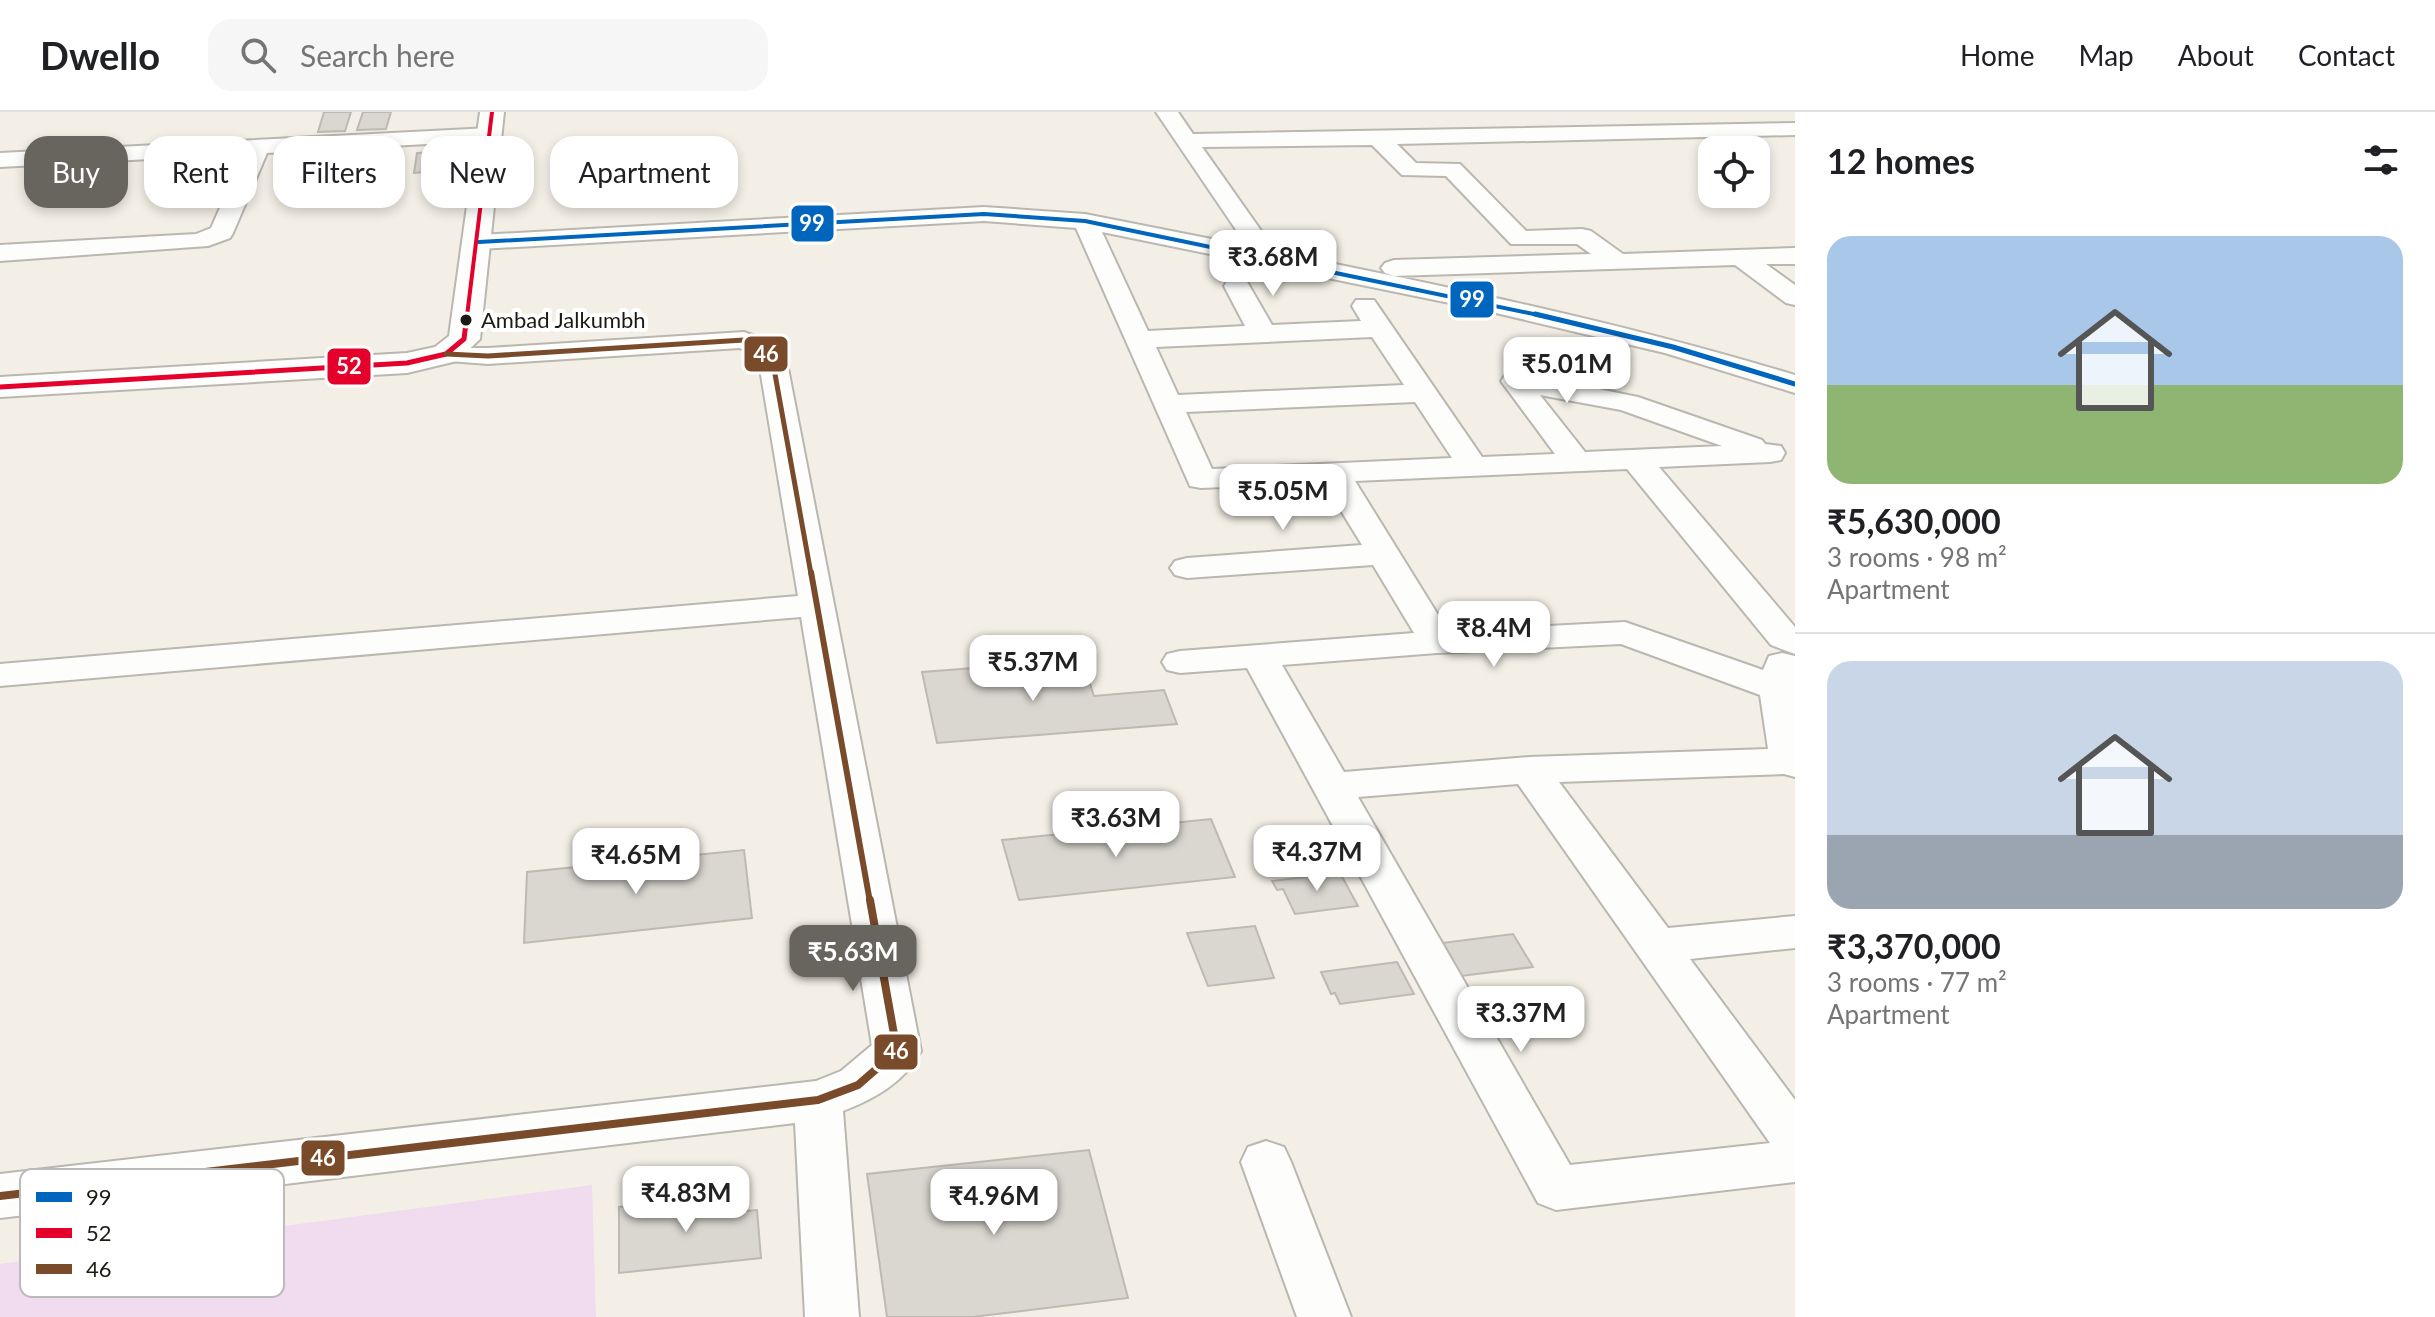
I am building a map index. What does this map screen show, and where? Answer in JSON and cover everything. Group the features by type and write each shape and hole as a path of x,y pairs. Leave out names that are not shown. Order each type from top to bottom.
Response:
{"main road":[{"path":"0,387 407,363 446,354 464,339 479,242 491,124"}],"street":[{"path":"1167,112 1267,258"},
{"path":"1720,112 1743,129"},
{"path":"0,160 258,147 491,124"},
{"path":"1187,141 1795,129"},
{"path":"1378,138 1410,170 1452,169 1520,239 1582,236 1618,262"},
{"path":"0,253 199,241 221,233 258,147"},
{"path":"479,242 984,214 1085,221 1332,270 1673,347 1795,384"},
{"path":"1085,221 1201,479 1784,451"},
{"path":"1332,270 1795,256"},
{"path":"1741,258 1795,297"},
{"path":"1332,270 1380,328 1473,467"},
{"path":"1237,286 1263,334"},
{"path":"1138,340 1380,328"},
{"path":"230,1169 818,1100 858,1085 897,1051 773,363 762,348 744,340 488,356 446,354"},
{"path":"1577,462 1515,381 1628,403 1784,451"},
{"path":"1167,404 1423,393"},
{"path":"1329,786 1529,770 1792,762 1780,689 1789,640 1635,459"},
{"path":"1334,473 1437,642"},
{"path":"1187,568 1383,554"},
{"path":"0,675 817,605"},
{"path":"1180,662 1437,642 1625,633 1780,689"},
{"path":"1259,656 1556,1188 1795,1161"},
{"path":"1529,770 1795,1138"},
{"path":"1656,946 1795,932"},
{"path":"818,1100 832,1317"},
{"path":"1266,1162 1324,1317"},
{"path":"0,1196 20,1194"}],"shaded area":[{"path":"592,1185 596,1317 0,1317 0,1264 20,1261 20,1297 284,1297 284,1226"}],"building":[{"path":"324,112 351,112 345,131 318,132"},
{"path":"363,112 391,112 386,129 357,130"},
{"path":"417,153 421,153 421,172 414,173"},
{"path":"1082,660 1094,696 1164,690 1177,724 937,743 922,672"},
{"path":"1211,819 1235,877 1019,900 1002,840"},
{"path":"744,850 752,918 524,943 527,872"},
{"path":"1340,873 1358,906 1295,914 1283,889 1277,890 1272,881"},
{"path":"1255,926 1274,978 1208,986 1187,933"},
{"path":"1513,934 1533,967 1461,976 1442,943"},
{"path":"1397,962 1414,994 1340,1004 1335,993 1331,994 1321,972"},
{"path":"1089,1150 1128,1298 972,1317 887,1317 867,1174"},
{"path":"735,1195 736,1212 757,1210 761,1258 619,1273 619,1207"}],"transit line":[{"name":"52","path":"0,387 407,363 446,354 464,339 492,112"},
{"name":"99","path":"479,242 984,214 1085,221 1479,301 1673,347 1795,384"},
{"name":"46","path":"230,1169 818,1100 858,1085 897,1051 773,363 762,348 744,340 488,356 446,354"},
{"name":"46","path":"0,1196 20,1194"}],"place":[{"name":"Ambad Jalkumbh","path":"466,320"}]}
